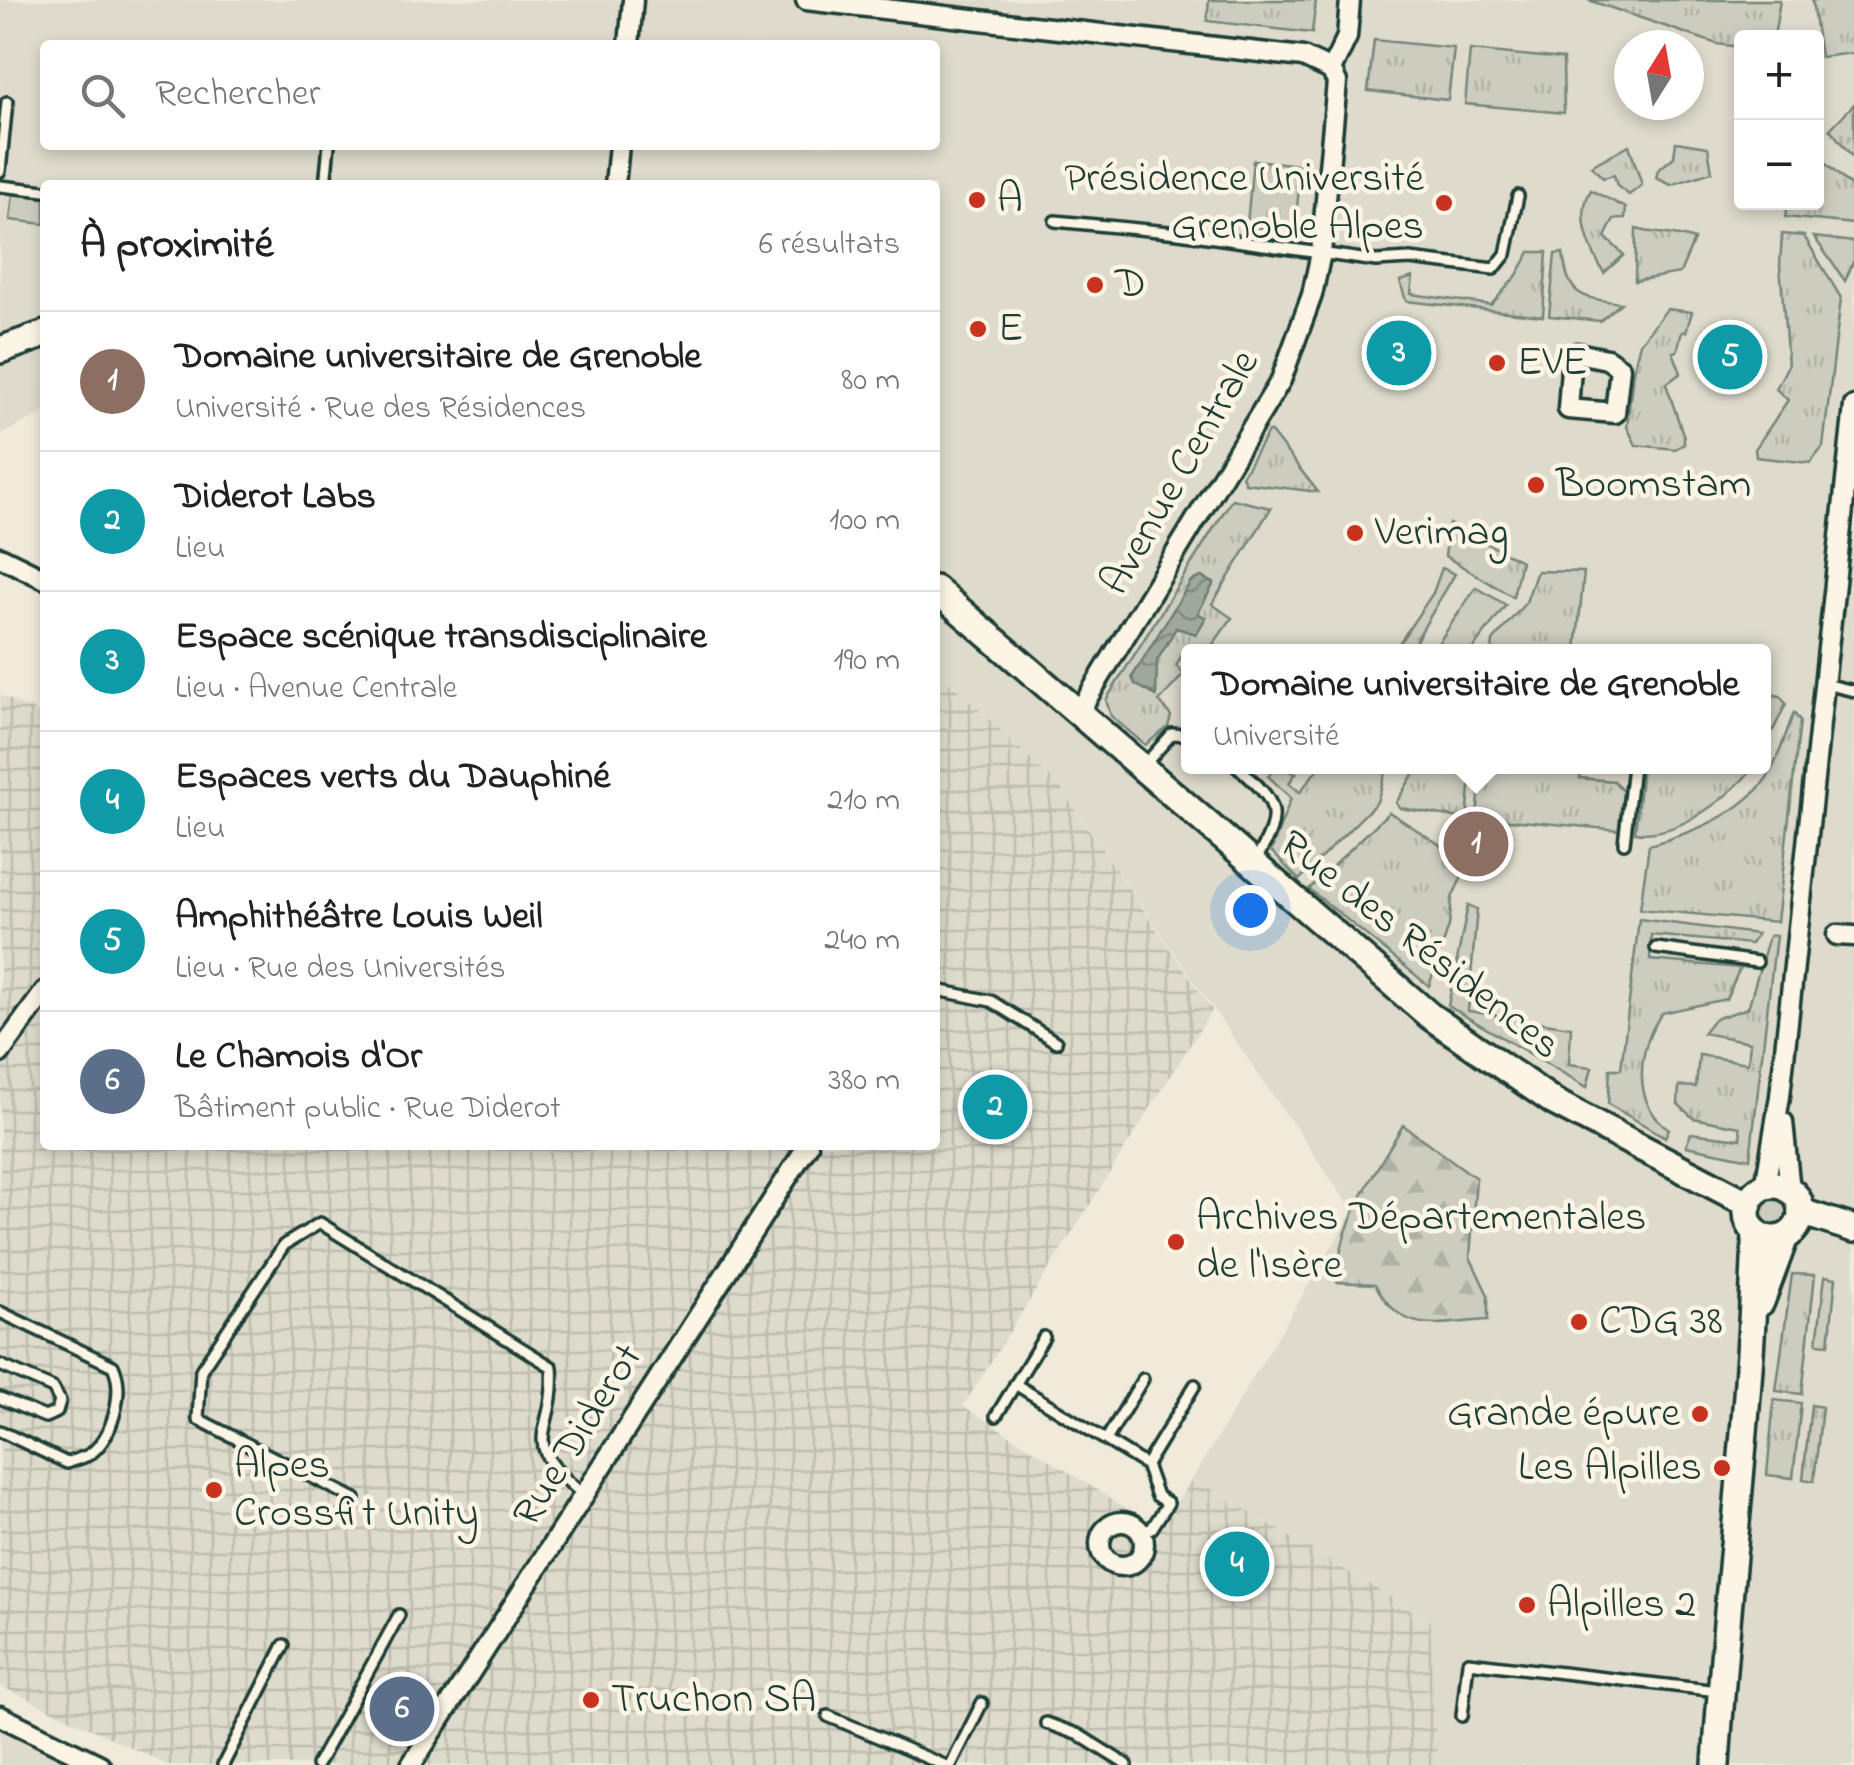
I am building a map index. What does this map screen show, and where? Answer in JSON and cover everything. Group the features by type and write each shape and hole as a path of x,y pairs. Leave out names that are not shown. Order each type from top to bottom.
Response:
{"street":[{"path":"629,40 633,0"},
{"path":"806,0 1304,57 1331,70 1347,37 1350,0"},
{"name":"Avenue Centrale","path":"1077,714 1267,406 1312,295 1321,253 1339,97 1331,70"},
{"path":"616,180 618,150"},
{"path":"0,350 40,336"},
{"path":"1754,1321 1785,1237 1797,1227 1776,1198 1780,1096 1824,684 1848,514 1854,406"},
{"path":"0,557 40,577"},
{"name":"Rue des Résidences","path":"940,593 1252,867 1430,1016 1554,1102 1854,1229"},
{"path":"0,1053 40,998"},
{"name":"Rue Diderot","path":"411,1765 805,1150"},
{"path":"1776,1198 1748,1219 1756,1232 1770,1239 1785,1237"},
{"path":"1716,1765 1754,1321 1756,1232"},
{"path":"0,1716 100,1765"}],"lane":[{"path":"0,171 6,102"},
{"path":"326,180 328,150"},
{"path":"0,186 40,190"},
{"path":"1055,221 1494,269 1506,254 1518,196"},
{"path":"1824,684 1854,690"},
{"path":"1140,770 1172,734 1181,735"},
{"path":"1246,774 1274,802 1275,818 1252,867"},
{"path":"1624,843 1632,774"},
{"path":"1656,948 1756,962"},
{"path":"940,992 991,1000 1056,1042"},
{"path":"355,1499 198,1419 202,1370 284,1245 320,1223 552,1368 554,1395 542,1422 544,1455 555,1472 584,1495"},
{"path":"0,1312 114,1366 120,1378 120,1403 91,1453 66,1462 0,1432"},
{"path":"996,1416 1044,1337"},
{"path":"0,1365 54,1388 60,1400 57,1412 45,1417 0,1398"},
{"path":"1106,1440 1143,1379"},
{"path":"1016,1384 1146,1465 1157,1496 1168,1503 1152,1528 1142,1533"},
{"path":"1146,1465 1195,1384"},
{"path":"317,1765 399,1614"},
{"path":"223,1765 284,1645"},
{"path":"1462,1716 1468,1662 1720,1692"},
{"path":"828,1716 948,1765 982,1703"},
{"path":"1046,1723 1078,1735 1127,1765"}],"shaded area":[{"path":"0,0 1854,0 1854,1765 1437,1765 1429,1620 1193,1478 1353,1211 1059,786 940,673 940,180 40,180 40,415 0,435"},
{"path":"940,673 1059,786 1212,1010 963,1406 1158,1528 1193,1478 1430,1621 1437,1765 168,1765 0,1686 0,695 40,714 40,1150 940,1150"},
{"path":"0,1726 78,1765 0,1765"}],"green space":[{"path":"1209,0 1316,0 1312,33 1207,21"},
{"path":"1588,0 1780,0 1775,30 1734,30 1734,46 1704,40 1704,30 1676,30"},
{"path":"1812,0 1854,0 1854,53 1824,57 1824,30 1816,30"},
{"path":"1374,40 1454,48 1448,100 1368,91"},
{"path":"1470,50 1563,59 1564,113 1465,104"},
{"path":"1854,104 1854,159 1830,129"},
{"path":"1676,142 1708,147 1712,172 1671,185 1656,178 1658,170 1674,157"},
{"path":"1629,145 1642,185 1629,195 1617,186 1614,175 1603,178 1591,166"},
{"path":"1253,160 1301,165 1294,241 1277,243 1278,230 1257,227 1255,240 1246,234"},
{"path":"1824,162 1854,189 1854,224 1785,217 1786,210 1824,210"},
{"path":"1591,190 1626,208 1625,218 1614,219 1605,237 1624,255 1604,273 1584,221"},
{"path":"13,194 40,197 40,223 10,220"},
{"path":"1636,229 1694,240 1680,273 1635,281"},
{"path":"1782,234 1804,236 1841,298 1823,447 1810,463 1756,457 1755,449 1788,400 1776,389 1788,365 1780,265"},
{"path":"1814,237 1854,242 1854,260 1845,281"},
{"path":"1530,252 1547,252 1543,316 1406,301 1400,281 1413,277 1411,294 1491,305 1517,275"},
{"path":"1563,253 1568,278 1578,292 1621,303 1600,321 1549,316 1555,254"},
{"path":"1667,309 1692,312 1677,351 1673,352 1681,373 1666,384 1684,437 1684,444 1675,449 1636,445 1627,427 1640,343"},
{"path":"1268,432 1318,492 1245,483 1242,476"},
{"path":"1232,499 1271,508 1212,604 1232,618 1213,644 1181,644 1176,666 1181,677 1159,701 1171,716 1168,727 1145,745 1111,716 1106,700"},
{"path":"1449,524 1521,561 1513,597 1445,556"},
{"path":"1442,568 1455,574 1414,644 1403,644 1400,642 1433,593"},
{"path":"1537,571 1584,572 1577,644 1493,644 1526,602"},
{"path":"1476,587 1506,605 1476,644 1438,644"},
{"path":"1771,694 1780,696 1786,704 1771,735"},
{"path":"1794,713 1800,721 1777,922 1640,909 1649,845 1728,813 1755,792 1775,764"},
{"path":"1295,774 1289,783 1300,792 1314,774 1385,774 1377,802 1299,880 1271,851 1291,798 1268,776"},
{"path":"1413,774 1471,774 1467,819 1400,808 1396,803"},
{"path":"1481,774 1580,774 1580,778 1614,781 1624,793 1619,830 1477,817"},
{"path":"1641,774 1747,774 1716,803 1684,823 1668,829 1635,832"},
{"path":"1389,812 1468,863 1452,898 1449,926 1429,986 1309,889"},
{"path":"1468,905 1477,909 1468,1011 1571,1027 1569,1064 1592,1067 1587,1087 1448,1006"},
{"path":"1639,919 1757,934 1751,944 1651,935 1650,960 1740,968 1726,999 1662,1013 1647,1042 1643,1090 1657,1118 1669,1129 1665,1137 1608,1104 1610,1069 1621,1069"},
{"path":"1776,935 1750,1159 1686,1146 1691,1133 1741,1139 1740,1127 1693,1118 1678,1104 1679,1086 1696,1087 1699,1055 1748,1063 1750,1042 1703,1033 1714,1019 1748,1008 1769,936"},
{"path":"1403,1125 1476,1178 1470,1257 1488,1295 1488,1320 1422,1323 1397,1312 1375,1284 1337,1282 1351,1220"},
{"path":"1774,1195 1786,1200 1791,1212 1786,1224 1774,1229 1762,1224 1757,1212 1762,1200"},
{"path":"1792,1274 1815,1275 1802,1394 1776,1391"},
{"path":"1825,1276 1836,1278 1829,1344 1817,1343"},
{"path":"1774,1400 1801,1403 1793,1478 1767,1475"},
{"path":"1811,1405 1822,1407 1814,1481 1803,1479"}],"water":[{"path":"1201,577 1214,583 1198,613 1206,618 1196,634 1176,628 1157,661 1156,696 1135,684 1132,677 1191,581"}],"place":[{"name":"A","path":"977,200"},
{"name":"Présidence Université Grenoble Alpes","path":"1444,203"},
{"name":"D","path":"1095,285"},
{"name":"E","path":"978,329"},
{"name":"Espace scénique transdisciplinaire","path":"1399,353"},
{"name":"Amphithéâtre Louis Weil","path":"1730,357"},
{"name":"EVE","path":"1497,363"},
{"name":"Boomstam","path":"1536,485"},
{"name":"Verimag","path":"1355,533"},
{"name":"Domaine universitaire de Grenoble","path":"1476,844"},
{"name":"Diderot Labs","path":"995,1107"},
{"name":"Archives Départementales de l'Isère","path":"1176,1242"},
{"name":"CDG 38","path":"1579,1322"},
{"name":"Grande épure","path":"1700,1414"},
{"name":"Les Alpilles","path":"1722,1468"},
{"name":"Alpes Crossfit Unity","path":"214,1490"},
{"name":"Espaces verts du Dauphiné","path":"1237,1564"},
{"name":"Alpilles 2","path":"1527,1605"},
{"name":"Truchon SA","path":"591,1700"},
{"name":"Le Chamois d'Or","path":"402,1709"}]}
